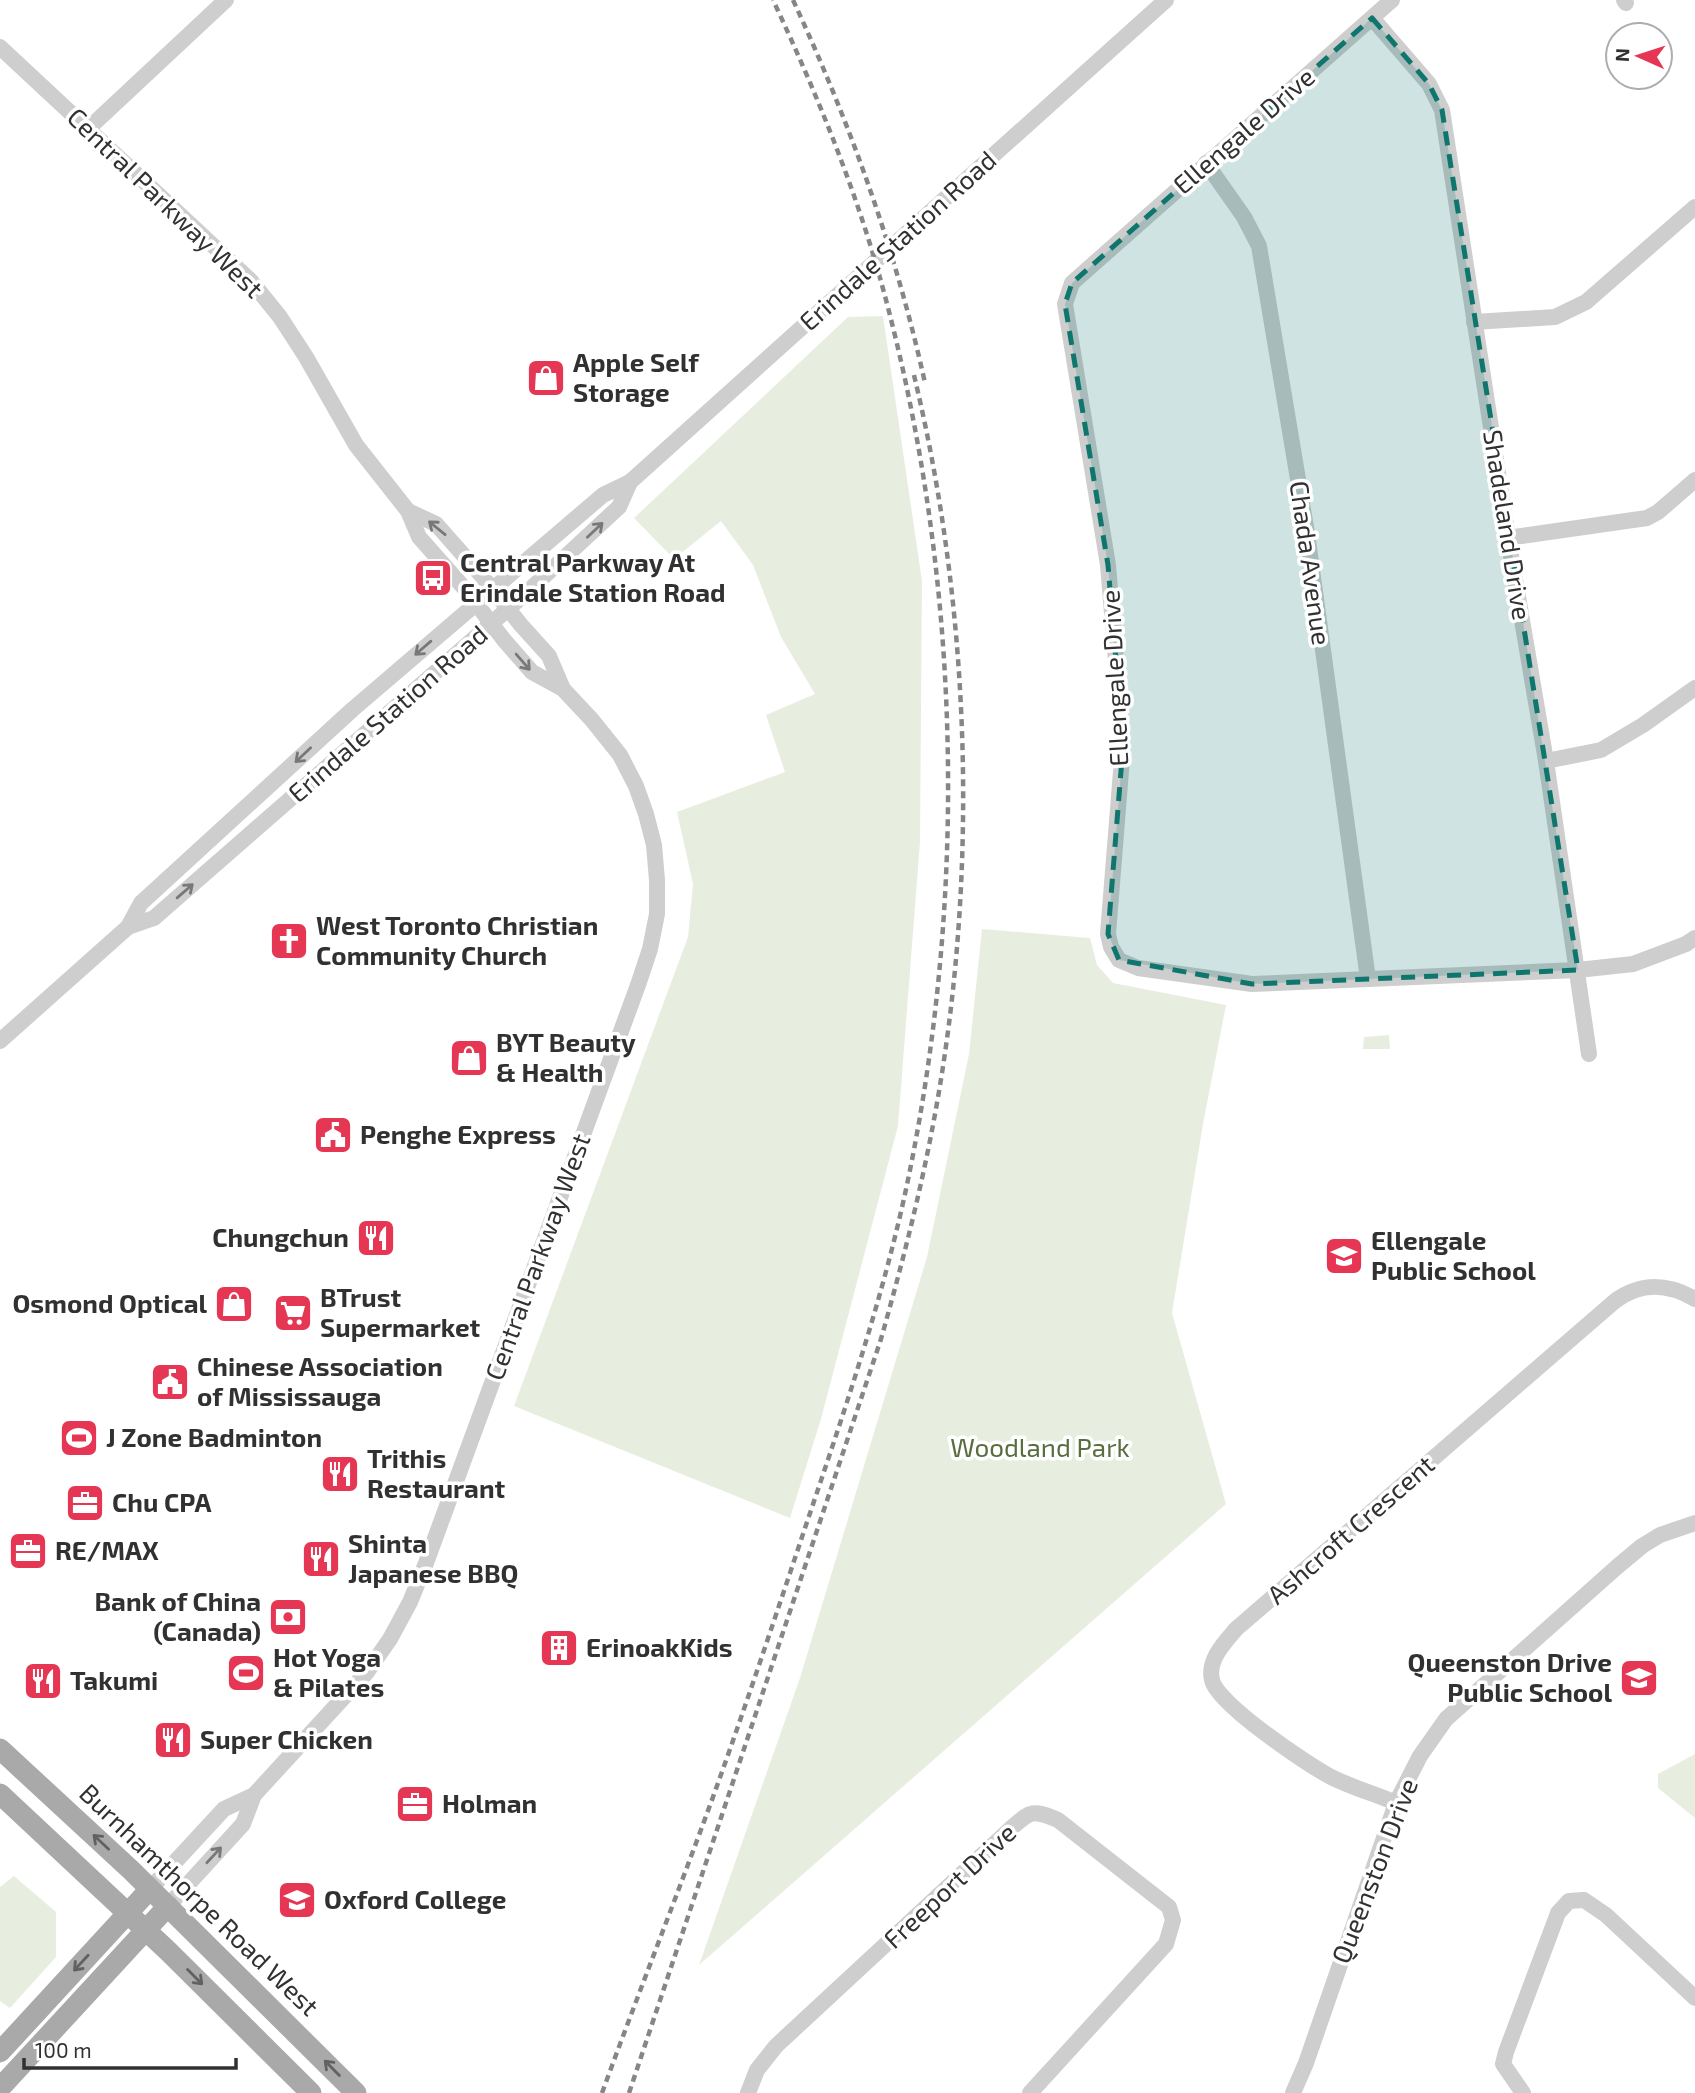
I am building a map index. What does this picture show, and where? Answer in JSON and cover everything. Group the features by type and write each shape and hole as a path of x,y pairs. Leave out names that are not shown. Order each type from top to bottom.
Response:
{"main road":[{"name":"Burnhamthorpe Road West","path":"0,1749 168,1906 356,2093"},
{"path":"0,1794 146,1930 311,2093"},
{"path":"0,2052 150,1889"},
{"path":"0,2088 168,1906"}],"street":[{"path":"89,128 226,0"},
{"name":"Erindale Station Road","path":"0,1041 128,927 141,903 354,709 603,495 630,482 1166,0"},
{"name":"Ellengale Drive","path":"1392,0 1072,284 1065,304 1108,565 1123,746 1108,934 1111,947 1119,960 1138,968 1252,985 1578,970 1633,964 1695,938"},
{"name":"Shadeland Drive","path":"1372,18 1429,84 1442,110 1508,538 1546,761 1589,1054"},
{"name":"Central Parkway West","path":"0,47 251,281 280,317 356,445 408,511 419,537 532,672 563,689 620,755 636,786 654,845 657,914 650,949 457,1481 410,1602 390,1639 367,1672 254,1795 243,1824 168,1906"},
{"name":"Chada Avenue","path":"1206,163 1244,217 1259,246 1307,533 1368,979"},
{"path":"1474,322 1555,317 1586,302 1695,207"},
{"path":"1508,538 1647,518 1658,512 1695,480"},
{"name":"Erindale Station Road","path":"128,927 154,918 508,609 619,507 630,482"},
{"name":"Central Parkway West","path":"408,511 436,524 549,656 563,689"},
{"path":"1546,761 1601,750 1643,725 1695,688"},
{"name":"Ashcroft Crescent","path":"1396,1803 1332,1777 1235,1709 1221,1696 1212,1680 1216,1653 1236,1629 1615,1301 1639,1288 1656,1287 1670,1288 1695,1299"},
{"name":"Queenston Drive","path":"1293,2093 1306,2063 1396,1803 1420,1756 1446,1719 1642,1546 1660,1535 1695,1523"},
{"name":"Central Parkway West","path":"150,1889 224,1809 254,1795"},
{"name":"Freeport Drive","path":"748,2093 757,2070 776,2046 1027,1816 1040,1812 1058,1820 1169,1907 1173,1920 1166,1944 1030,2093"},
{"path":"1522,2093 1503,2064 1558,1913 1569,1901 1584,1900 1606,1915 1695,1998"}],"highlighted area":[{"path":"1372,18 1429,84 1442,110 1578,970 1252,984 1119,960 1108,934 1123,746 1108,565 1065,304 1072,283"}],"green space":[{"path":"883,316 922,581 920,842 898,1126 821,1419 790,1518 514,1406 688,937 693,884 677,812 785,772 766,715 815,694 781,637 753,565 721,521 674,559 634,518 848,317"},
{"name":"Woodland Park","path":"982,929 1090,938 1097,965 1113,983 1226,1005 1203,1124 1172,1313 1226,1504 699,1965 800,1678 927,1257 969,1054"},
{"path":"1389,1035 1390,1049 1363,1049 1364,1037"},
{"path":"1695,1754 1695,1818 1658,1788 1658,1774"},
{"path":"14,1876 56,1912 56,1957 10,2008 0,2001 0,1887"}],"railway":[{"path":"602,2093 737,1730 860,1362 905,1194 926,1081 940,968 947,853 947,738 941,623 928,509 909,396 882,285 860,212 834,140 773,0"},
{"path":"793,0 834,93 870,188 900,285 925,383"},
{"path":"629,2093 881,1339 912,1222 937,1103 950,1013 959,921 963,828 962,736 957,643 947,551 932,460 913,371"}],"place":[{"name":"Apple Self Storage","path":"546,378"},
{"name":"Central Parkway At Erindale Station Road","path":"433,578"},
{"name":"West Toronto Christian Community Church","path":"289,941"},
{"name":"BYT Beauty & Health","path":"469,1058"},
{"name":"Penghe Express","path":"333,1135"},
{"name":"Chungchun","path":"376,1238"},
{"name":"Ellengale Public School","path":"1344,1256"},
{"name":"Osmond Optical","path":"234,1304"},
{"name":"BTrust Supermarket","path":"293,1313"},
{"name":"Chinese Association of Mississauga","path":"170,1382"},
{"name":"J Zone Badminton","path":"79,1438"},
{"name":"Trithis Restaurant","path":"340,1474"},
{"name":"Chu CPA","path":"85,1503"},
{"name":"RE/MAX","path":"28,1551"},
{"name":"Shinta Japanese BBQ","path":"321,1559"},
{"name":"Bank of China (Canada)","path":"288,1617"},
{"name":"ErinoakKids","path":"559,1648"},
{"name":"Hot Yoga & Pilates","path":"246,1673"},
{"name":"Queenston Drive Public School","path":"1639,1678"},
{"name":"Takumi","path":"43,1681"},
{"name":"Super Chicken","path":"173,1740"},
{"name":"Holman","path":"415,1804"},
{"name":"Oxford College","path":"297,1900"}]}
